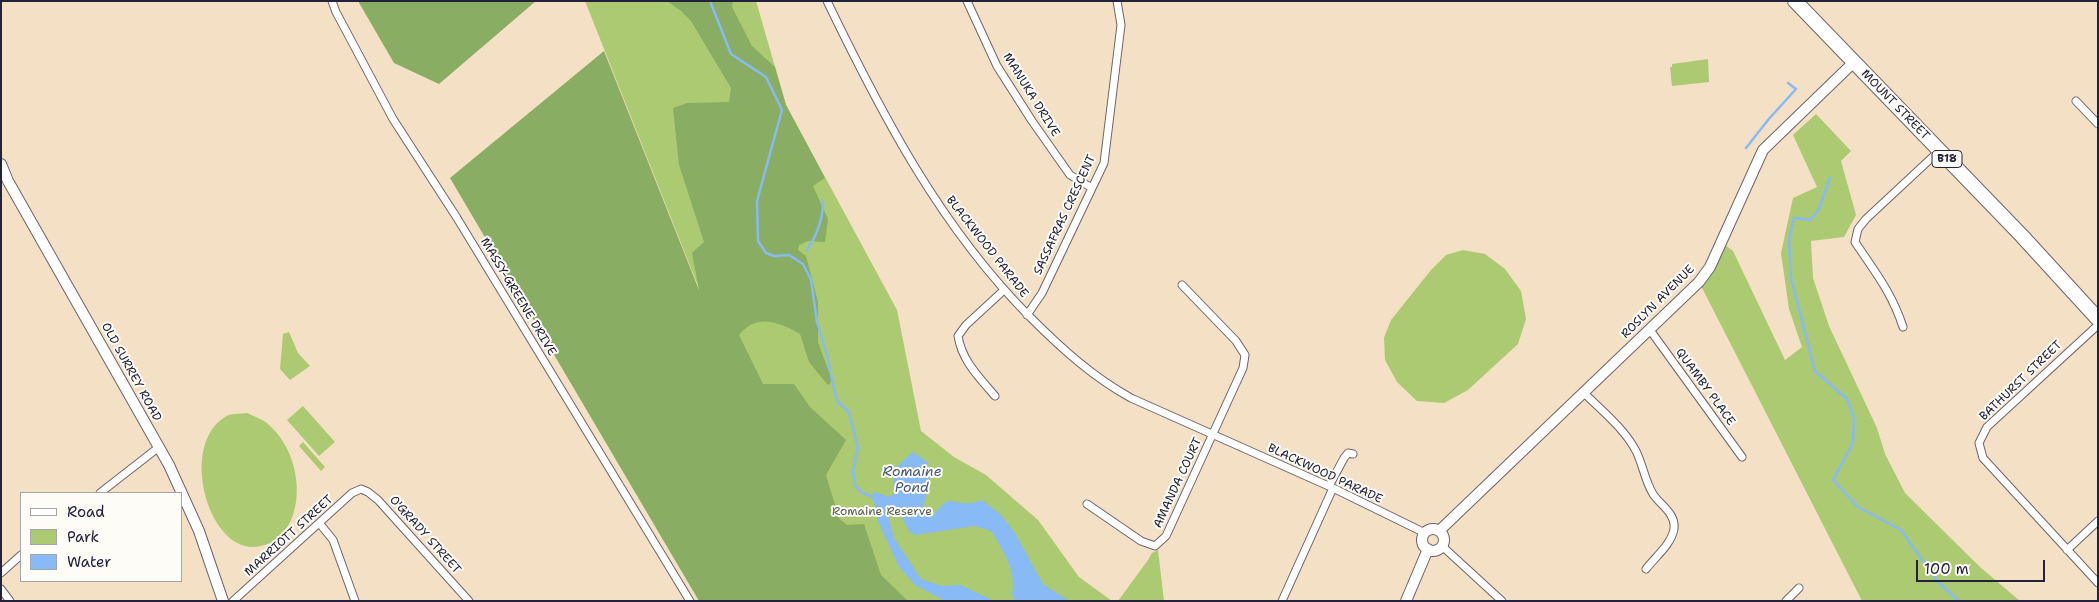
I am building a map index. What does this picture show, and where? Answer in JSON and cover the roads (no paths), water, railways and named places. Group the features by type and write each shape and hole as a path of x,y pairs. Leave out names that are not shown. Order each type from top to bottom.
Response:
{"highway":[{"name":"MOUNT STREET","path":"1795,1 2022,236 2098,319"}],"street":[{"name":"MASSY-GREENE DRIVE","path":"332,1 392,119 456,218 690,601"},
{"name":"BLACKWOOD PARADE","path":"827,1 870,89 920,178 949,220 1004,290 1027,315 1074,359 1105,383 1132,398 1331,487 1425,533"},
{"name":"MANUKA DRIVE","path":"967,1 997,66 1032,121 1070,175 1092,188"},
{"name":"SASSAFRAS CRESCENT","path":"1027,315 1042,293 1104,163 1121,25 1117,1"},
{"name":"ROSLYN AVENUE","path":"1439,531 1699,282 1710,267 1763,150 1854,62"},
{"path":"2076,101 2098,124"},
{"path":"1903,327 1896,305 1882,280 1855,242 1858,229 1866,219 1939,151"},
{"name":"OLD SURREY ROAD","path":"1,164 8,181 159,447 180,492"},
{"path":"1182,285 1236,342 1245,355 1243,368 1213,435"},
{"path":"995,396 969,365 960,350 958,336 1004,290"},
{"name":"BATHURST STREET","path":"2098,325 1988,427 1979,442 1983,458 2098,583"},
{"name":"QUAMBY PLACE","path":"1650,330 1742,457"},
{"path":"1583,392 1627,436 1637,452 1648,484 1673,519 1674,528 1670,539 1646,569"},
{"name":"AMANDA COURT","path":"1087,504 1141,542 1155,546 1166,536 1213,435"},
{"path":"101,492 159,447"},
{"path":"1282,601 1344,458 1348,453 1353,454"},
{"name":"MARRIOTT STREET","path":"233,601 352,493 361,489"},
{"name":"O'GRADY STREET","path":"361,489 378,500 469,601"},
{"name":"OLD SURREY ROAD","path":"182,495 199,531 223,601"},
{"path":"2067,550 2098,521"},
{"path":"320,524 333,540 355,601"},
{"path":"1430,530 1439,531 1443,536 1442,546 1437,550 1428,549 1423,544 1425,533 1430,530"},
{"path":"1442,546 1502,601"},
{"path":"1406,601 1428,549"},
{"path":"1,573 20,556"},
{"path":"1786,601 1799,588"},
{"path":"1,589 10,601"}],"water":[{"name":"Romaine Pond","path":"913,452 927,462 930,483 924,506 929,513 934,515 944,504 950,501 970,503 982,500 1001,515 1015,533 1043,584 1069,601 1015,601 1012,595 1013,578 1011,570 991,531 975,526 915,535 909,531 898,511 894,511 888,516 894,538 921,579 942,586 961,585 994,601 945,601 915,585 899,567 877,519 877,509 871,496 876,492 889,497 893,495 894,469"}],"waterway":[{"path":"710,1 731,54 766,77 782,110 757,201 758,241 766,253 774,256 789,255 803,264 811,280 817,322 830,371"},
{"path":"1746,148 1796,89 1788,83"},
{"path":"1830,178 1818,211 1810,220 1794,218 1789,240 1791,278 1815,371 1847,399 1854,418 1853,443 1833,480 1858,507 1901,530 1938,582 1959,601"},
{"path":"807,250 819,227 823,201"},
{"path":"831,375 837,401 849,412 858,447 853,471 855,486 862,493 871,496"}],"park label":[{"name":"Romaine Reserve","path":"882,512"}]}
